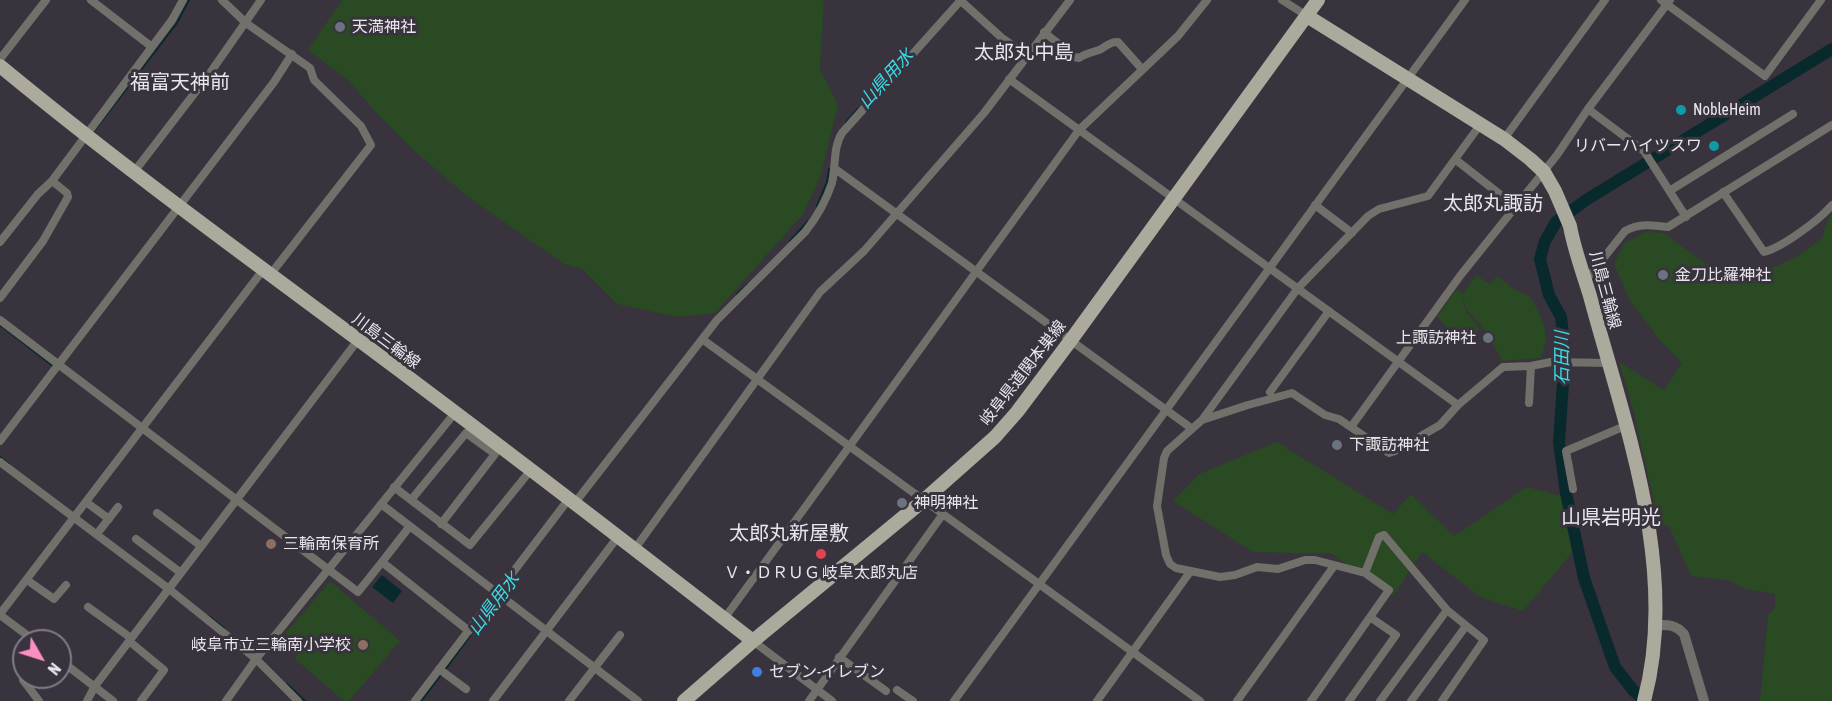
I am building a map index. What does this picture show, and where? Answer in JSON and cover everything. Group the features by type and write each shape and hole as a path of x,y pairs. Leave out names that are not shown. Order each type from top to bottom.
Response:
{"main road":[{"name":"岐阜県道関本巣線","path":"684,701 924,500 995,437 1017,412 1071,340 1318,0"},
{"name":"川島三輪線","path":"1307,16 1504,140 1544,172 1563,206 1586,280 1636,467 1650,539 1654,567 1655,625 1645,697"},
{"name":"川島三輪線","path":"0,66 179,207 358,340 753,642"}],"street":[{"path":"0,59 46,0"},
{"path":"91,0 152,47"},
{"path":"0,242 38,194 52,181 87,135 172,20 183,0"},
{"path":"19,629 0,615 141,428 371,145 361,126 314,80 310,68 246,23 222,0"},
{"path":"134,172 261,0"},
{"path":"415,701 702,339 734,302 814,221 829,189 838,140 842,133 960,0 1002,38 1027,55"},
{"path":"633,550 820,292 864,251 984,113 1070,0"},
{"path":"724,619 1079,130 1178,36 1207,0"},
{"path":"1282,0 1307,16"},
{"path":"954,701 1465,0"},
{"path":"1504,140 1605,0"},
{"path":"1352,427 1460,276 1544,172 1666,1 1766,76 1821,0"},
{"path":"1044,32 1078,58 1090,51 1099,50 1112,41 1118,42 1142,69"},
{"path":"0,441 274,82 292,54"},
{"path":"1009,79 1458,405"},
{"path":"1588,109 1644,151 1671,190 1686,217"},
{"path":"1671,190 1793,114"},
{"path":"1311,701 1389,590 1365,573 1315,560 1305,560 1278,569 1257,567 1235,575 1220,577 1190,572 1170,564 1166,555 1157,506 1164,458 1167,451 1202,420 1298,288 1368,216 1379,209 1428,196 1480,124"},
{"path":"1586,280 1626,231 1632,227 1650,224 1668,227 1832,125"},
{"path":"1456,160 1516,207"},
{"path":"834,168 1191,428"},
{"path":"0,298 43,241 68,197 52,181"},
{"path":"1723,192 1764,252 1813,224 1832,205"},
{"path":"1315,205 1352,233"},
{"path":"1270,392 1329,311"},
{"path":"0,320 358,592 410,526"},
{"path":"702,339 1200,701"},
{"path":"87,701 94,686 358,340"},
{"path":"1202,420 1292,393 1325,415 1339,419 1352,427 1389,453 1395,452 1440,424 1458,405 1503,367 1566,362 1608,363"},
{"path":"1529,403 1531,366"},
{"path":"226,701 256,659 454,414"},
{"path":"1573,489 1566,452 1625,426"},
{"path":"411,500 466,433 495,454 441,524"},
{"path":"0,462 169,589 256,659 295,700"},
{"path":"394,487 470,545 530,471"},
{"path":"86,502 109,519"},
{"path":"381,504 638,701"},
{"path":"100,530 118,507"},
{"path":"156,513 201,546"},
{"path":"809,701 943,514"},
{"path":"1365,573 1378,537 1384,536 1447,610 1484,640 1442,701"},
{"path":"493,701 617,537"},
{"path":"136,539 181,573"},
{"path":"382,562 469,631"},
{"path":"1238,701 1334,566"},
{"path":"1096,701 1190,572"},
{"path":"27,579 54,599 66,585"},
{"path":"88,607 164,670 141,701"},
{"path":"1380,701 1447,610"},
{"path":"1349,701 1396,635 1370,616"},
{"path":"1655,625 1672,625 1678,627 1684,634 1704,701"},
{"path":"1411,701 1466,626"},
{"path":"569,701 620,635"},
{"path":"753,642 832,701"},
{"path":"839,657 886,692"},
{"path":"72,669 113,701"},
{"path":"439,669 466,690"},
{"path":"29,689 39,701"},
{"path":"897,690 914,701"}],"green space":[{"path":"342,0 824,0 820,69 838,105 821,175 804,213 715,313 678,317 617,304 582,269 564,264 467,196 411,148 349,81 308,50"},
{"path":"1832,213 1832,701 1760,701 1768,615 1775,608 1775,594 1746,589 1728,580 1691,576 1669,526 1659,525 1634,413 1619,362 1664,390 1682,363 1658,338 1630,301 1614,264 1624,243 1646,232 1664,233 1726,279 1749,279 1798,256 1822,238"},
{"path":"1476,275 1490,284 1497,276 1515,290 1530,297 1544,324 1546,341 1541,358 1502,361 1484,329 1466,309 1462,294"},
{"path":"1457,289 1461,292 1465,310 1480,329 1463,349 1437,316"},
{"path":"1277,442 1393,514 1411,494 1454,536 1527,487 1566,497 1572,553 1523,611 1480,597 1422,552 1393,596 1332,554 1253,552 1173,501 1199,474"},
{"path":"330,581 400,641 349,701 344,701 294,658 298,654 287,646 286,633"}],"shaded area":[{"path":"382,575 402,591 393,603 372,587"}],"waterway":[{"name":"山県用水","path":"94,131 177,23 189,0"},
{"name":"石田川","path":"1645,701 1615,667 1584,578 1566,493 1559,443 1565,351 1561,317 1549,295 1540,259 1545,241 1556,222 1586,200 1832,49"},
{"name":"山県用水","path":"846,122 858,109"},
{"name":"山県用水","path":"817,206 827,182 829,169"},
{"name":"山県用水","path":"790,241 808,221"},
{"name":"山県用水","path":"737,294 748,284"},
{"name":"山県用水","path":"0,325 53,366"},
{"name":"山県用水","path":"0,457 9,464"},
{"name":"山県用水","path":"445,670 491,607"},
{"name":"山県用水","path":"210,617 224,628"},
{"name":"山県用水","path":"421,701 441,675"},
{"name":"山県用水","path":"287,684 305,701"}],"place":[{"name":"天満神社","path":"340,27"},
{"name":"NobleHeim","path":"1681,110"},
{"name":"リバーハイツスワ","path":"1714,146"},
{"name":"金刀比羅神社","path":"1663,275"},
{"name":"上諏訪神社","path":"1488,338"},
{"name":"下諏訪神社","path":"1337,445"},
{"name":"神明神社","path":"902,503"},
{"name":"三輪南保育所","path":"271,544"},
{"name":"Ｖ・ＤＲＵＧ 岐阜太郎丸店","path":"821,554"},
{"name":"岐阜市立三輪南小学校","path":"363,645"},
{"name":"セブン-イレブン","path":"757,672"}],"district":[{"name":"太郎丸中島","path":"1024,53"},
{"name":"福富天神前","path":"180,83"},
{"name":"太郎丸諏訪","path":"1493,204"},
{"name":"山県岩明光","path":"1611,518"},
{"name":"太郎丸新屋敷","path":"789,534"}]}
